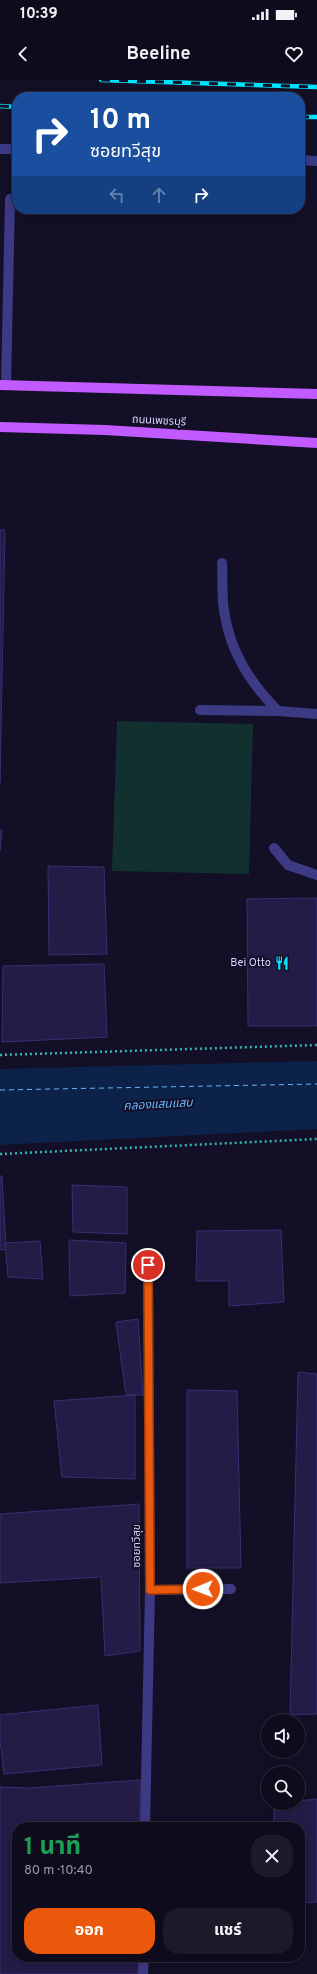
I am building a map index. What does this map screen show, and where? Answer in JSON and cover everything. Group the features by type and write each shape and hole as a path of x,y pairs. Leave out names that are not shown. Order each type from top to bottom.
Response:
{"main road":[{"path":"3,385 317,394"},
{"name":"ถนนเพชรบุรี","path":"0,427 105,430 317,442"}],"street":[{"path":"0,149 12,149"},
{"path":"305,160 317,161"},
{"path":"3,385 3,338 10,199"},
{"path":"222,563 224,615 234,645 244,668 264,697 278,711"},
{"path":"200,710 278,711 317,714"},
{"path":"274,848 288,865 317,875"},
{"name":"ซอยทวีสุข","path":"145,1822 150,1590 148,1265"},
{"path":"150,1590 231,1589"},
{"path":"143,1974 144,1962"}],"path":[{"path":"0,1055 317,1045"},
{"path":"0,1154 317,1139"}],"green space":[{"path":"117,721 253,724 249,874 112,871"}],"water":[{"name":"คลองแสนแสบ","path":"317,1061 317,1129 0,1145 0,1069"}],"building":[{"path":"0,530 5,530 0,783"},
{"path":"0,830 2,830 0,851"},
{"path":"48,866 104,867 107,954 49,955"},
{"name":"Bei Otto","path":"317,898 317,1026 248,1026 247,899"},
{"path":"104,964 107,1037 2,1042 3,966"},
{"path":"0,1176 2,1176 6,1249 0,1250"},
{"path":"72,1185 127,1187 127,1234 73,1232"},
{"path":"281,1230 284,1302 229,1306 229,1281 196,1281 197,1231"},
{"path":"69,1240 126,1243 125,1293 70,1296"},
{"path":"40,1241 43,1279 8,1277 5,1243"},
{"path":"138,1319 143,1395 126,1395 116,1322"},
{"path":"298,1372 317,1374 317,1714 290,1714"},
{"path":"187,1390 237,1391 241,1568 187,1568"},
{"path":"135,1395 135,1479 62,1477 54,1401"},
{"path":"139,1504 140,1651 105,1656 101,1577 0,1583 0,1514"},
{"path":"98,1705 102,1765 4,1774 0,1740 0,1715"},
{"path":"140,1780 140,1822 12,1822 12,1962 139,1962 138,1974 0,1974 0,1787 30,1788"},
{"path":"317,1799 317,1902 305,1903 305,1822 274,1822 274,1810 305,1810 305,1800"}],"ferry route":[{"path":"0,1090 317,1084"}],"railway":[{"path":"101,80 317,87"},
{"path":"0,106 12,107"},
{"path":"305,117 317,117"}],"place":[{"name":"Bei Otto","path":"282,963"}],"route":[{"path":"148,1265 150,1590 203,1589"}]}
